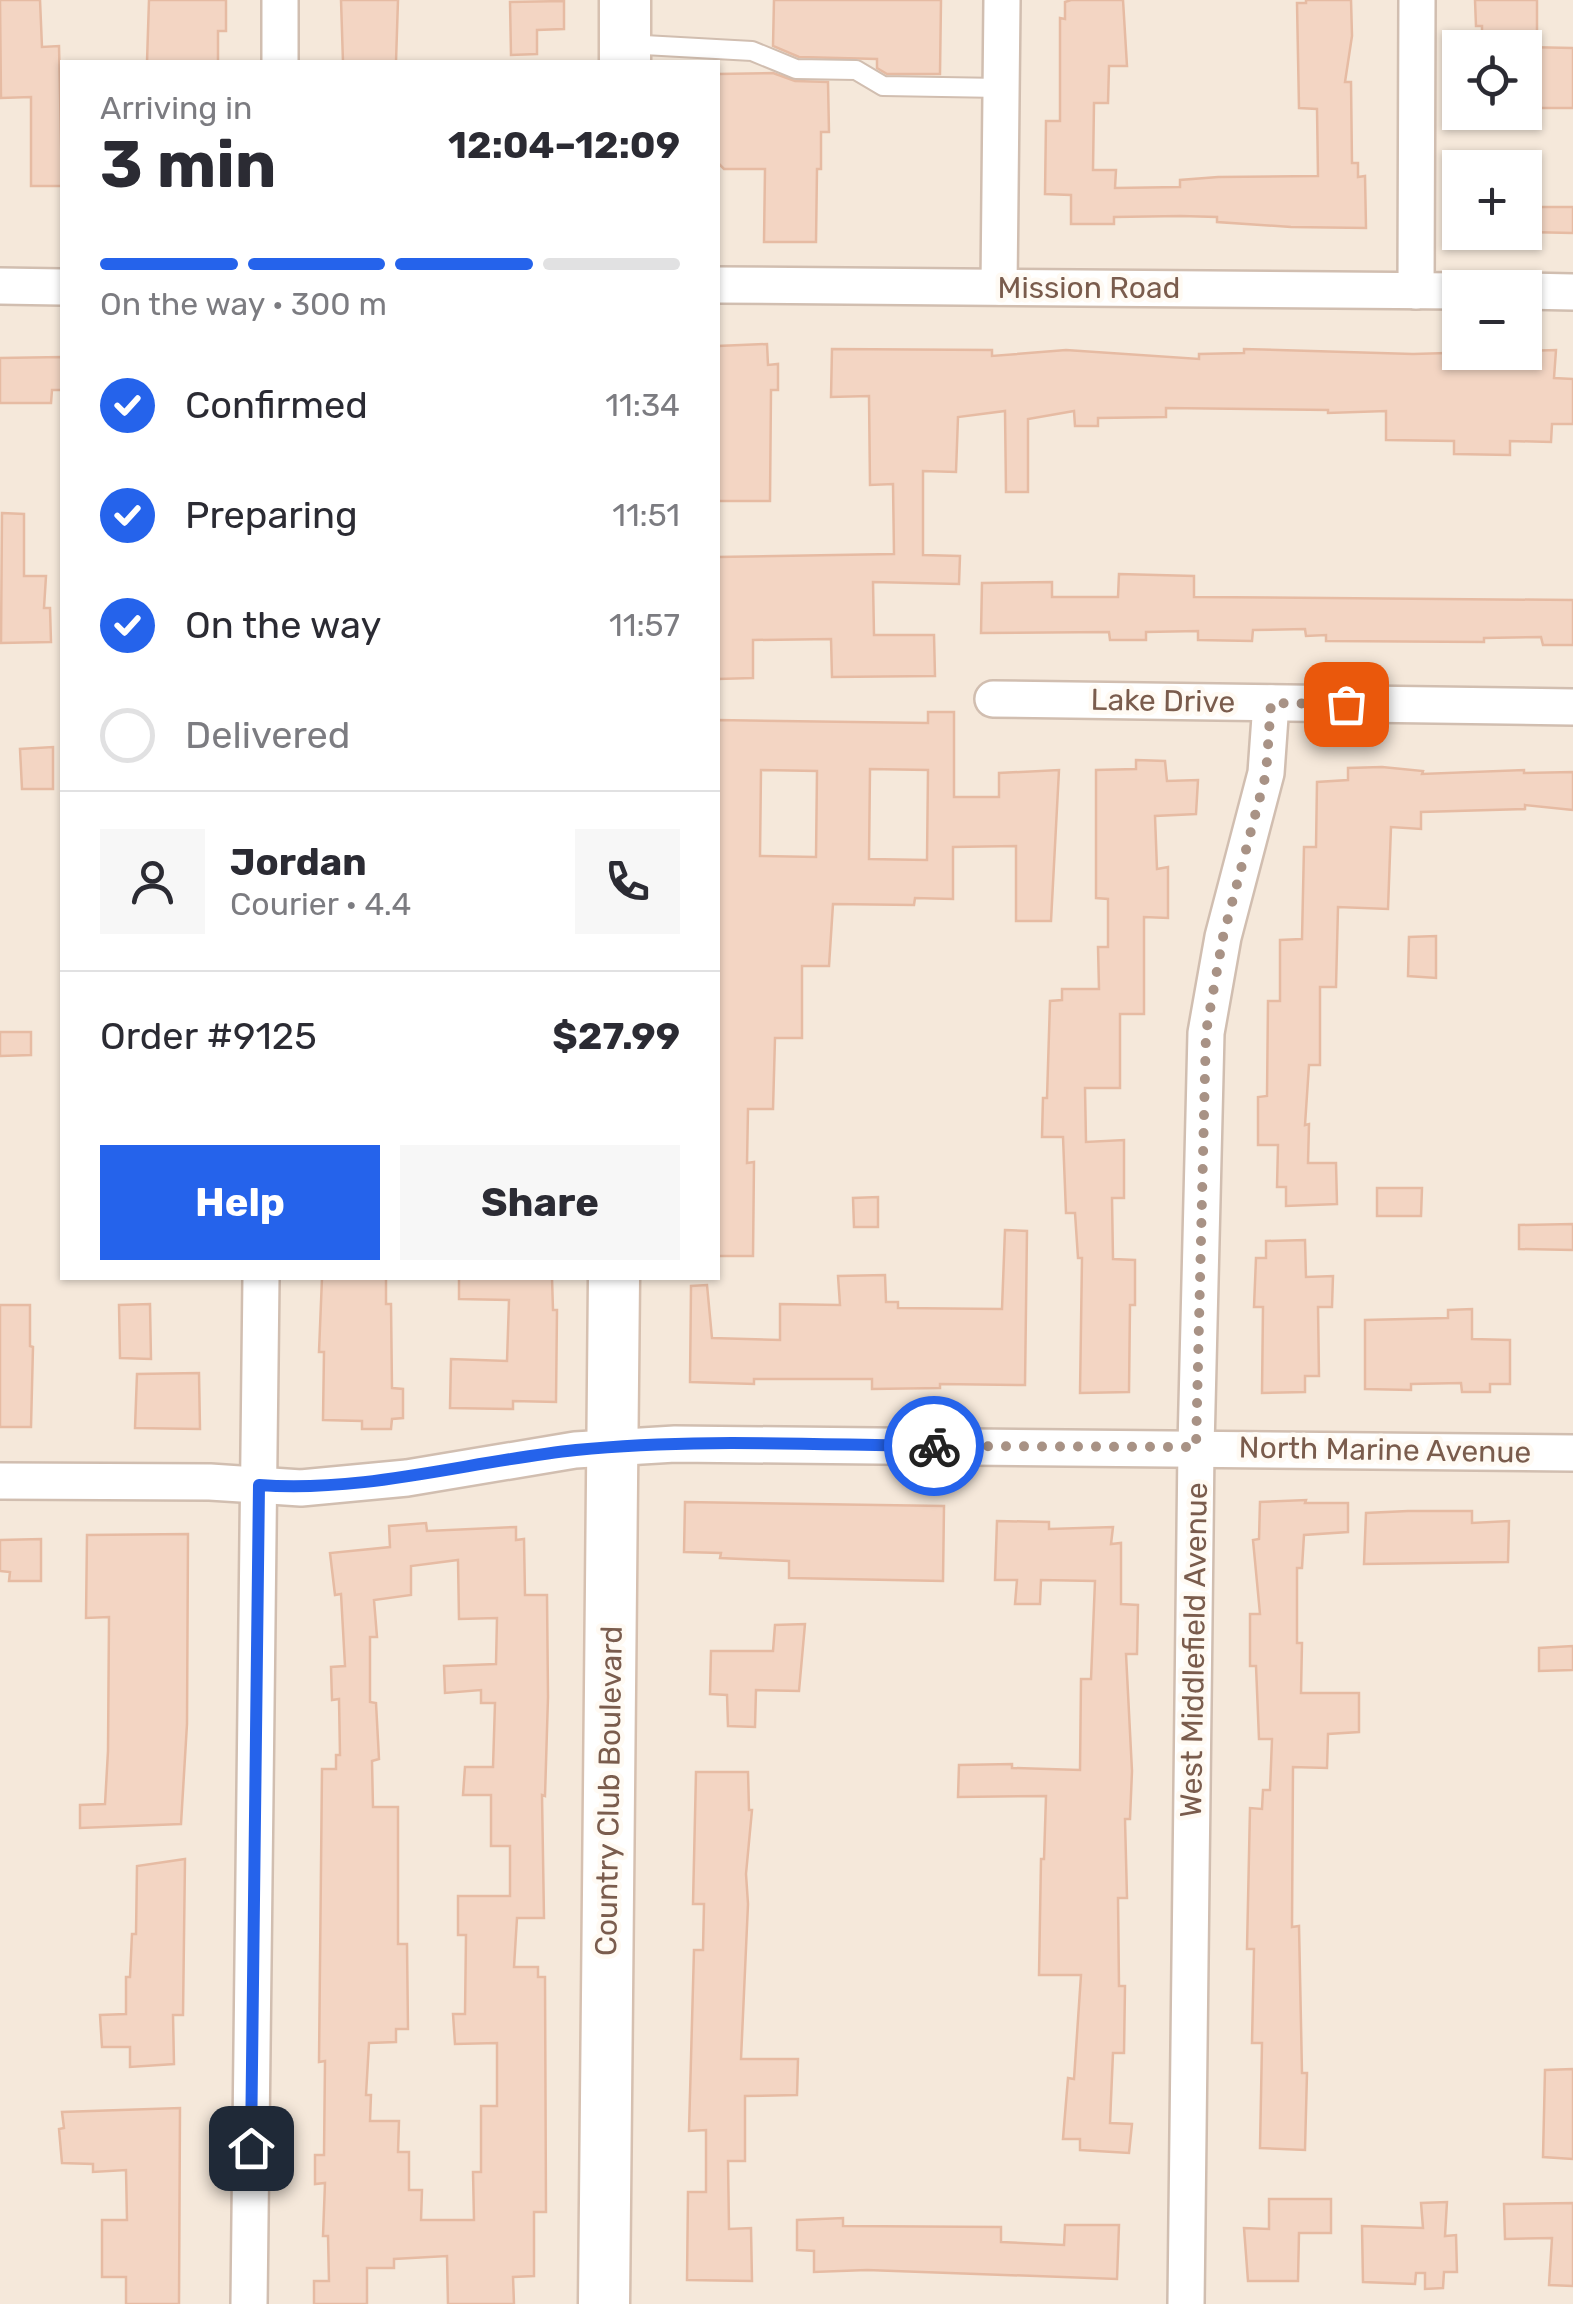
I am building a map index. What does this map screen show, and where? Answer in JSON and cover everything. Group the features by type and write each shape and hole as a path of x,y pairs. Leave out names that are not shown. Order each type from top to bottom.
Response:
{"street":[{"path":"280,0 280,60"},
{"path":"999,287 1002,0"},
{"path":"1416,291 1417,0"},
{"name":"Mission Road","path":"720,285 1442,291"},
{"path":"0,286 60,287"},
{"path":"1542,291 1573,292"},
{"name":"Lake Drive","path":"993,699 1573,707"},
{"name":"West Middlefield Avenue","path":"1186,2304 1196,1447 1206,1032 1223,937 1266,774 1271,703"},
{"path":"250,2304 261,1280"},
{"name":"Country Club Boulevard","path":"604,2304 614,1280"},
{"name":"North Marine Avenue","path":"0,1481 301,1488 408,1478 612,1447 675,1444 1573,1452"}],"lane":[{"path":"625,36 752,51 796,69 856,70 884,86 1001,88"}],"shaded area":[{"path":"0,0 1573,0 1573,2304 0,2304"}],"building":[{"path":"0,0 40,0 42,47 59,46 60,186 31,186 31,97 1,98"},
{"path":"149,0 226,0 226,31 218,31 218,60 147,60"},
{"path":"341,0 398,0 396,60 343,60"},
{"path":"774,0 941,0 940,74 887,74 877,68 877,59 799,57 773,46"},
{"path":"1123,0 1127,66 1109,66 1108,103 1094,103 1093,170 1116,170 1115,188 1180,187 1180,180 1218,177 1318,176 1317,109 1299,108 1297,3 1351,0 1352,36 1345,82 1351,82 1352,163 1358,163 1358,177 1365,176 1366,228 1291,227 1181,216 1114,217 1114,224 1071,224 1071,195 1045,194 1046,121 1060,121 1060,18 1065,19 1065,2"},
{"path":"1475,0 1537,0 1537,30 1482,30 1482,26 1476,26"},
{"path":"564,1 564,29 537,30 537,54 511,55 510,2"},
{"path":"1542,47 1573,48 1573,108 1542,108"},
{"path":"773,73 795,81 828,82 829,132 821,132 816,242 764,242 765,169 724,169 720,165 720,74"},
{"path":"1542,207 1573,207 1573,233 1542,232"},
{"path":"767,344 768,365 778,364 778,390 771,390 770,501 720,501 720,346"},
{"path":"832,349 992,350 992,356 1066,350 1199,359 1199,354 1244,353 1244,349 1442,353 1442,370 1542,370 1542,350 1556,350 1554,378 1573,379 1573,424 1552,424 1551,442 1510,441 1510,455 1454,454 1454,441 1386,440 1386,411 1166,408 1166,417 1098,418 1098,426 1075,426 1074,411 1028,419 1028,492 1006,492 1005,411 958,417 956,472 923,471 923,555 960,556 959,584 873,582 874,635 934,635 935,676 832,677 831,639 753,640 753,678 720,679 720,557 894,554 893,484 870,485 869,396 831,397"},
{"path":"60,357 60,390 52,390 51,403 0,403 0,358"},
{"path":"2,513 24,514 24,576 46,576 44,608 50,608 51,642 1,643"},
{"path":"1119,574 1194,576 1194,597 1573,600 1573,645 1543,645 1541,637 1484,638 1484,642 1326,641 1326,635 1306,636 1305,629 1253,630 1252,641 1198,640 1198,631 1146,632 1146,640 1110,640 1109,632 981,633 982,583 1052,582 1052,597 1118,597"},
{"path":"928,712 954,712 954,797 999,797 999,773 1059,770 1051,921 1016,921 1016,846 953,847 953,899 915,898 914,905 833,904 829,966 802,966 802,1038 775,1038 773,1109 748,1109 747,1163 754,1162 753,1256 720,1256 720,720 928,723","holes":["870,769 928,770 927,860 869,859","761,770 817,771 816,857 760,856"]},
{"path":"53,747 53,789 22,789 20,749"},
{"path":"1136,760 1165,761 1167,781 1198,780 1196,814 1155,816 1157,869 1168,867 1168,918 1144,917 1144,1014 1120,1014 1120,1088 1085,1088 1086,1142 1124,1140 1124,1198 1112,1198 1113,1259 1135,1260 1135,1305 1130,1305 1129,1392 1080,1393 1082,1258 1078,1258 1075,1213 1066,1213 1063,1137 1042,1137 1050,1001 1062,1000 1062,989 1099,989 1098,947 1108,947 1108,899 1096,898 1096,770 1136,769"},
{"path":"1348,768 1423,771 1422,774 1573,772 1573,810 1525,805 1525,809 1421,812 1421,829 1391,827 1388,909 1338,907 1336,987 1320,987 1320,1065 1309,1065 1305,1125 1309,1124 1308,1163 1336,1163 1337,1204 1286,1206 1286,1187 1277,1187 1278,1145 1258,1145 1258,1097 1267,1096 1268,1001 1280,1001 1280,940 1302,939 1304,847 1316,847 1317,782 1348,780"},
{"path":"1436,936 1436,978 1408,976 1409,937"},
{"path":"0,1032 31,1032 31,1055 0,1056"},
{"path":"1377,1188 1422,1188 1421,1216 1377,1216"},
{"path":"878,1197 878,1227 854,1227 853,1198"},
{"path":"1573,1224 1573,1250 1519,1249 1519,1225"},
{"path":"1005,1230 1027,1231 1025,1385 940,1384 940,1388 872,1389 872,1379 754,1379 754,1384 690,1382 691,1286 707,1285 712,1338 780,1340 780,1304 840,1305 838,1276 885,1275 886,1302 898,1302 898,1308 1002,1309"},
{"path":"1305,1240 1306,1277 1333,1276 1332,1307 1318,1307 1319,1376 1305,1376 1305,1392 1262,1393 1263,1307 1254,1307 1256,1258 1266,1258 1266,1241"},
{"path":"322,1280 386,1280 386,1304 391,1304 392,1388 403,1389 403,1418 392,1419 391,1429 362,1429 362,1421 323,1420 324,1352 319,1352"},
{"path":"459,1280 552,1280 553,1310 557,1310 556,1402 513,1401 513,1409 450,1408 451,1359 507,1361 509,1300 459,1299"},
{"path":"150,1304 151,1359 120,1358 119,1305"},
{"path":"0,1305 30,1305 31,1427 0,1427"},
{"path":"1472,1309 1472,1339 1510,1340 1510,1384 1490,1384 1490,1392 1462,1392 1461,1383 1411,1384 1411,1390 1365,1389 1365,1320 1448,1318 1448,1310"},
{"path":"199,1373 200,1429 135,1428 137,1374"},
{"path":"1306,1500 1305,1503 1348,1503 1348,1532 1304,1535 1302,1568 1297,1568 1301,1693 1359,1693 1359,1732 1328,1734 1327,1768 1293,1767 1292,1927 1299,1926 1302,2073 1307,2073 1305,2150 1260,2148 1262,2043 1252,2043 1254,1949 1247,1949 1250,1808 1262,1809 1263,1790 1270,1790 1272,1739 1259,1739 1256,1666 1250,1666 1250,1614 1260,1614 1253,1540 1259,1539 1260,1502"},
{"path":"685,1502 944,1506 943,1581 789,1578 789,1561 684,1552"},
{"path":"1472,1511 1472,1523 1509,1521 1508,1562 1364,1564 1366,1513"},
{"path":"997,1521 1049,1522 1049,1529 1113,1527 1111,1544 1121,1543 1121,1604 1138,1605 1137,1654 1126,1654 1132,1771 1130,1819 1125,1819 1127,1898 1118,1898 1119,1986 1125,1986 1124,2053 1113,2053 1110,2123 1132,2124 1129,2153 1080,2150 1080,2139 1063,2139 1068,2078 1074,2079 1081,1975 1039,1975 1046,1796 958,1797 959,1765 1012,1764 1012,1768 1080,1770 1081,1679 1091,1679 1095,1581 1041,1580 1040,1604 1015,1604 1017,1580 995,1580"},
{"path":"426,1523 427,1531 516,1527 516,1540 524,1539 525,1595 547,1595 548,1697 545,1796 542,1795 544,1918 517,1918 514,1967 538,1967 538,1977 545,1977 546,2212 534,2212 534,2276 513,2277 514,2304 448,2304 447,2256 394,2259 394,2268 367,2268 367,2304 314,2304 314,2281 329,2281 328,2236 323,2236 325,2183 315,2184 315,2155 324,2155 325,2061 319,2062 322,1769 336,1769 336,1755 340,1755 339,1699 332,1700 331,1667 345,1666 341,1594 335,1595 330,1553 390,1547 389,1526","holes":["458,1560 459,1619 497,1618 496,1664 444,1666 445,1693 481,1690 481,1703 495,1703 493,1767 465,1767 463,1795 491,1795 491,1846 510,1846 510,1896 458,1896 458,1935 466,1935 465,2014 453,2014 455,2044 497,2043 497,2106 481,2106 481,2172 473,2172 474,2220 421,2220 422,2190 409,2190 409,2152 398,2152 399,2121 370,2121 371,2095 366,2095 369,2043 396,2042 396,2029 408,2029 407,1944 398,1944 398,1807 373,1807 372,1761 379,1759 376,1703 370,1702 370,1637 377,1637 374,1600 411,1595 411,1566"]},
{"path":"188,1534 187,1724 181,1824 80,1828 80,1805 105,1804 108,1751 109,1617 86,1618 87,1535"},
{"path":"41,1539 41,1581 9,1581 10,1572 0,1571 0,1540"},
{"path":"805,1624 799,1691 756,1690 755,1727 728,1726 727,1695 710,1694 711,1651 773,1651 775,1625"},
{"path":"1573,1646 1573,1670 1539,1671 1539,1648"},
{"path":"696,1772 748,1772 752,1810 746,1874 741,2059 798,2059 797,2095 745,2096 745,2161 728,2161 729,2229 751,2228 752,2281 687,2280 688,2192 706,2192 706,2130 689,2131 694,1950 703,1950 704,1904 693,1904"},
{"path":"185,1859 183,2015 173,2015 174,2064 130,2067 130,2047 102,2047 100,2015 126,2014 126,1977 130,1977 132,1934 136,1934 137,1866"},
{"path":"1573,2069 1573,2159 1543,2157 1545,2070"},
{"path":"180,2108 179,2304 126,2304 126,2277 102,2277 102,2220 127,2220 126,2170 93,2172 93,2164 62,2163 62,2112"},
{"path":"1269,2199 1331,2199 1331,2233 1299,2233 1298,2281 1248,2281 1244,2228 1269,2229"},
{"path":"1447,2202 1445,2236 1456,2235 1457,2272 1444,2272 1443,2288 1425,2289 1425,2273 1416,2273 1415,2284 1363,2282 1362,2226 1423,2228 1421,2203"},
{"path":"1573,2203 1573,2286 1549,2285 1552,2238 1505,2239 1504,2204"},
{"path":"843,2218 843,2226 1001,2227 1001,2242 1064,2245 1065,2225 1119,2225 1117,2279 867,2270 814,2272 814,2251 797,2250 797,2220"}],"way so far":[{"path":"934,1446 1196,1447 1206,1032 1223,937 1266,774 1271,703 1346,704"}],"route":[{"path":"251,2148 259,1485 301,1488 408,1478 612,1447 934,1446"}]}
